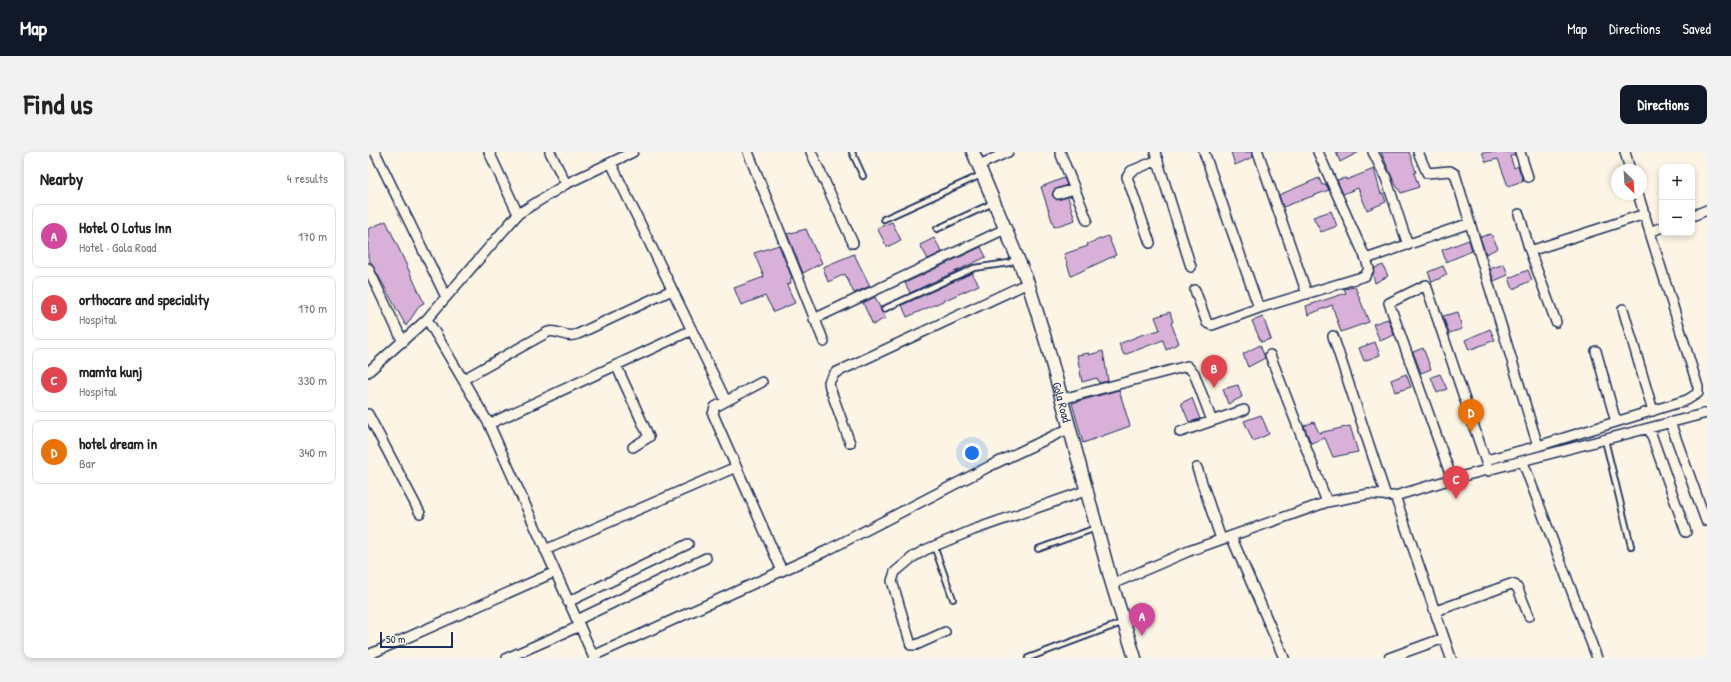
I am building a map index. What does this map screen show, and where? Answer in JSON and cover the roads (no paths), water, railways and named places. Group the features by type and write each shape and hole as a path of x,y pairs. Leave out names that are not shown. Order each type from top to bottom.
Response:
{"street":[{"path":"375,152 395,197 446,297"},
{"path":"489,152 518,214"},
{"path":"550,152 566,184"},
{"path":"368,372 404,342 427,319 518,214 566,184 633,152"},
{"path":"748,152 824,342"},
{"path":"811,152 853,243"},
{"name":"Gola Road","path":"973,152 1028,283 1088,490 1096,529 1135,658"},
{"path":"981,170 1008,152"},
{"path":"1060,152 1087,220"},
{"path":"1204,152 1259,308"},
{"path":"1258,152 1307,294"},
{"path":"1195,290 1207,323 1212,325 1259,308 1365,276 1369,270 1366,259 1318,152"},
{"path":"1373,152 1386,178 1408,245"},
{"path":"1418,152 1427,173 1454,173 1538,446"},
{"path":"1520,152 1528,177"},
{"path":"1625,152 1628,164"},
{"path":"1150,243 1127,177 1131,171 1156,156 1191,267"},
{"path":"611,163 726,401"},
{"path":"1058,194 1074,189"},
{"path":"1486,460 1538,446 1653,411 1696,396 1698,390 1640,200"},
{"path":"1695,215 1707,210"},
{"path":"1519,214 1530,251 1556,322"},
{"path":"1530,251 1645,214"},
{"path":"1366,259 1470,223"},
{"path":"1650,232 1659,228"},
{"path":"814,319 1005,229"},
{"path":"368,268 404,342"},
{"path":"850,443 830,388 829,382 835,373 1028,283"},
{"path":"1452,479 1389,303 1426,285 1489,471"},
{"path":"464,379 548,332 555,331 569,337 578,334 672,290"},
{"path":"1623,309 1653,411"},
{"path":"427,319 464,379 489,424 594,657 826,551 992,465 1070,428"},
{"path":"489,424 692,330"},
{"path":"1333,336 1390,496 1436,611 1451,658"},
{"path":"1596,351 1616,422"},
{"path":"1270,355 1327,502"},
{"path":"616,365 649,436 633,447"},
{"path":"1062,399 1187,366 1194,373 1212,421"},
{"path":"762,382 715,407 713,414 782,571"},
{"path":"1180,432 1244,410"},
{"path":"1112,584 1221,539 1327,502 1369,494 1390,496 1707,413"},
{"path":"368,414 420,513"},
{"path":"1670,422 1706,522"},
{"path":"1649,428 1686,532"},
{"path":"1523,462 1597,658"},
{"path":"545,550 736,467"},
{"path":"1197,468 1221,539"},
{"path":"945,632 916,645 911,645 892,581 895,572 907,561 934,546 973,530 1088,490"},
{"path":"1231,536 1284,658"},
{"path":"568,602 688,544"},
{"path":"507,658 706,558"},
{"path":"368,655 555,572"},
{"path":"1436,611 1511,584 1515,585 1518,589 1529,616"},
{"path":"1389,658 1444,638"}],"lane":[{"path":"852,152 862,176"},
{"path":"884,219 981,170"},
{"path":"937,229 995,202"},
{"path":"884,308 974,268 1009,263 1018,258"},
{"path":"1605,440 1630,546"},
{"path":"1038,549 1096,529"},
{"path":"934,546 953,599"},
{"path":"1028,658 1124,622"}],"place":[{"name":"orthocare and speciality","path":"1214,388"},
{"name":"hotel dream in","path":"1471,432"},
{"name":"mamta kunj","path":"1456,499"},
{"name":"Hotel O Lotus Inn","path":"1142,636"}]}
